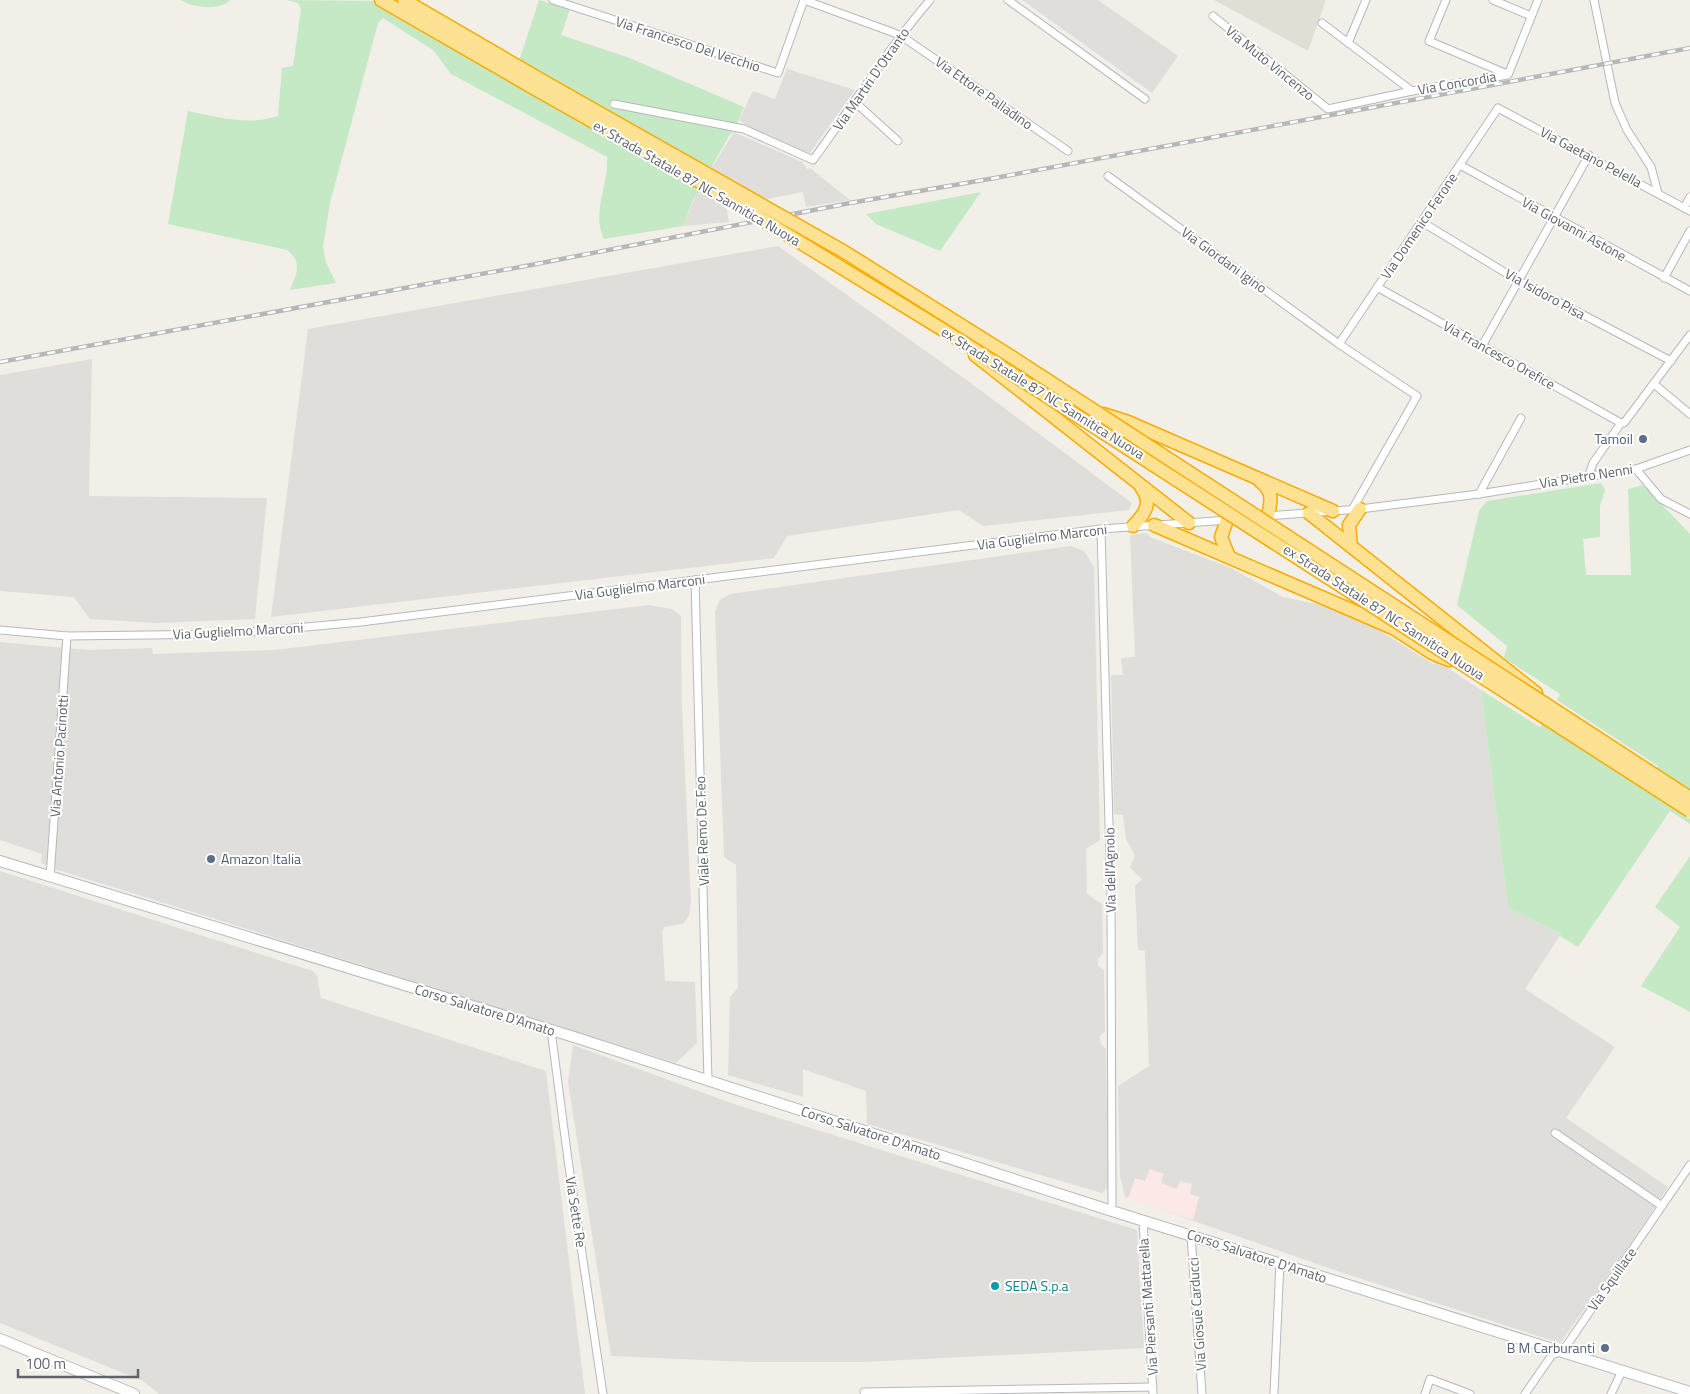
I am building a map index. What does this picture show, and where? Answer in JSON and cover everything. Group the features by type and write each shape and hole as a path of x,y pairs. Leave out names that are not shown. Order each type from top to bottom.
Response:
{"highway":[{"name":"ex Strada Statale 87 NC Sannitica Nuova","path":"381,0 843,251 1551,706 1690,798"},
{"name":"ex Strada Statale 87 NC Sannitica Nuova","path":"404,0 540,85 953,336 1690,811"},
{"path":"953,336 1189,523"},
{"path":"1094,411 1128,422 1190,451 1256,477 1333,511"},
{"path":"1256,477 1268,487 1272,497 1274,516"},
{"path":"1133,526 1143,516 1148,502 1146,493 1138,483"},
{"path":"1351,546 1349,525 1356,510"},
{"path":"1309,513 1502,664 1551,706"},
{"path":"1227,520 1221,537 1229,556"},
{"path":"1154,525 1393,628 1432,653 1481,675"}],"street":[{"name":"Via Francesco Del Vecchio","path":"553,0 778,73 804,0"},
{"path":"580,9 583,0"},
{"name":"Via Ettore Palladino","path":"804,0 900,35 1068,151"},
{"name":"Via Martiri D'Otranto","path":"614,104 744,129 813,160 856,103 900,35 930,0"},
{"path":"1008,0 1145,99"},
{"path":"1348,43 1366,0"},
{"path":"1446,0 1429,41 1508,75"},
{"path":"1493,0 1532,16"},
{"name":"Via Concordia","path":"1328,109 1412,91 1508,75 1538,0"},
{"path":"1594,0 1614,103 1627,130 1651,167 1658,193"},
{"name":"Via Muto Vincenzo","path":"1213,16 1328,109"},
{"path":"1322,23 1412,91"},
{"path":"856,103 898,141"},
{"name":"Via Gaetano Pelella","path":"1498,108 1687,209 1690,197"},
{"name":"Via Domenico Ferone","path":"1339,344 1498,108"},
{"path":"1482,346 1589,155"},
{"name":"Via Giovanni Astone","path":"1460,165 1553,218 1690,291"},
{"name":"Via Giordani Igino","path":"1108,176 1339,344 1417,396 1356,510"},
{"name":"Via Isidoro Pisa","path":"1422,222 1520,280 1671,361"},
{"path":"1664,278 1690,231"},
{"name":"Via Francesco Orefice","path":"1377,287 1621,423"},
{"path":"1589,475 1594,462 1621,423 1624,422 1654,384 1690,335"},
{"path":"1654,384 1690,414"},
{"path":"1479,494 1521,418"},
{"name":"Via Pietro Nenni","path":"1274,516 1356,510 1479,494 1636,469 1690,450"},
{"path":"1636,469 1661,499 1690,514"},
{"name":"Via Guglielmo Marconi","path":"0,630 67,636 229,634 361,622 1133,526 1274,516"},
{"name":"Via dell'Agnolo","path":"1101,530 1112,898 1112,1211"},
{"name":"Viale Remo De Feo","path":"695,580 708,1081"},
{"name":"Via Antonio Pacinotti","path":"50,877 67,636"},
{"name":"Corso Salvatore D'Amato","path":"0,861 551,1030 1112,1211 1690,1392"},
{"name":"Via Sette Re","path":"551,1030 568,1160 603,1394"},
{"path":"1555,1132 1662,1206"},
{"name":"Via Squillace","path":"1524,1394 1552,1355 1562,1351 1690,1166"},
{"name":"Via Piersanti Mattarella","path":"1143,1220 1153,1390"},
{"name":"Via Giosuè Carducci","path":"1191,1235 1202,1394"},
{"path":"1274,1394 1280,1263"},
{"path":"0,1339 134,1394"},
{"path":"1611,1394 1622,1371"},
{"path":"1425,1394 1430,1379 1470,1394"},
{"path":"864,1392 1153,1390"}],"shaded area":[{"path":"1022,0 1098,0 1178,56 1152,93"},
{"path":"1214,0 1326,0 1308,51"},
{"path":"787,69 855,90 809,154 750,128 739,120 753,91 775,99"},
{"path":"734,132 802,162 808,170 810,168 850,200 806,207 803,192 726,207 729,222 683,226 698,190"},
{"path":"778,246 968,381 1132,503 1129,510 983,526 959,510 787,536 774,558 271,617 308,329"},
{"path":"92,359 89,496 267,498 255,619 156,623 90,619 74,597 0,591 0,375"},
{"path":"1147,533 1150,537 1231,568 1283,597 1317,604 1342,614 1342,611 1363,620 1433,664 1436,660 1481,690 1508,908 1561,934 1525,989 1615,1047 1566,1118 1668,1187 1615,1267 1560,1343 1337,1271 1125,1197 1120,1176 1118,1086 1149,1066 1145,951 1138,950 1135,886 1142,879 1130,868 1135,855 1126,839 1123,815 1114,814 1111,675 1123,675 1121,658 1135,657 1130,535"},
{"path":"1071,546 1084,551 1094,567 1100,840 1086,849 1087,894 1102,904 1103,953 1098,959 1098,966 1104,970 1105,1031 1100,1036 1101,1044 1106,1049 1108,1188 1102,1193 867,1124 866,1091 803,1069 803,1097 728,1075 730,997 738,988 736,865 724,857 715,612 719,601 730,594"},
{"path":"649,605 672,609 681,616 682,708 691,904 689,915 683,924 664,927 662,932 665,981 695,982 697,1043 676,1063 58,870 41,863 42,854 0,840 0,642 88,650 152,648 153,654 274,650"},
{"path":"0,871 313,971 317,976 321,998 546,1071 585,1394 159,1394 143,1381 0,1323"},
{"path":"573,1045 734,1104 1137,1230 1144,1348 863,1362 749,1362 611,1356 568,1082"},
{"path":"1150,1169 1164,1174 1161,1183 1177,1189 1180,1181 1192,1184 1190,1194 1199,1197 1193,1220 1128,1199 1135,1178 1145,1181"}],"green space":[{"path":"181,0 230,0 220,6 206,7 193,5"},
{"path":"287,0 372,1 512,83 539,0 570,9 561,35 627,57 744,107 734,132 730,134 693,200 683,226 604,239 599,219 606,178 607,157 451,74 433,50 383,18 378,23 330,203 323,247 326,262 336,283 290,290 297,264 287,250 168,224 188,111 222,118 244,120 267,119 278,116 282,68 293,66 301,9 298,3"},
{"path":"981,192 940,251 876,224 866,214"},
{"path":"1601,483 1605,490 1600,506 1600,537 1583,539 1586,575 1631,575 1628,489 1643,485 1690,534 1690,791 1656,770 1658,766 1557,700 1560,694 1504,658 1507,646 1457,605 1479,511 1487,501"},
{"path":"1481,690 1540,727 1542,724 1690,819 1690,824 1670,811 1578,947 1560,936 1561,934 1508,908"},
{"path":"1690,856 1690,1012 1641,986 1680,927 1655,907"}],"railway":[{"path":"0,362 531,265 850,203 995,178 1690,48"}],"place":[{"name":"Tamoil","path":"1643,439"},
{"name":"Amazon Italia","path":"211,859"},
{"name":"SEDA S.p.a","path":"995,1286"},
{"name":"B M Carburanti","path":"1605,1348"}]}
